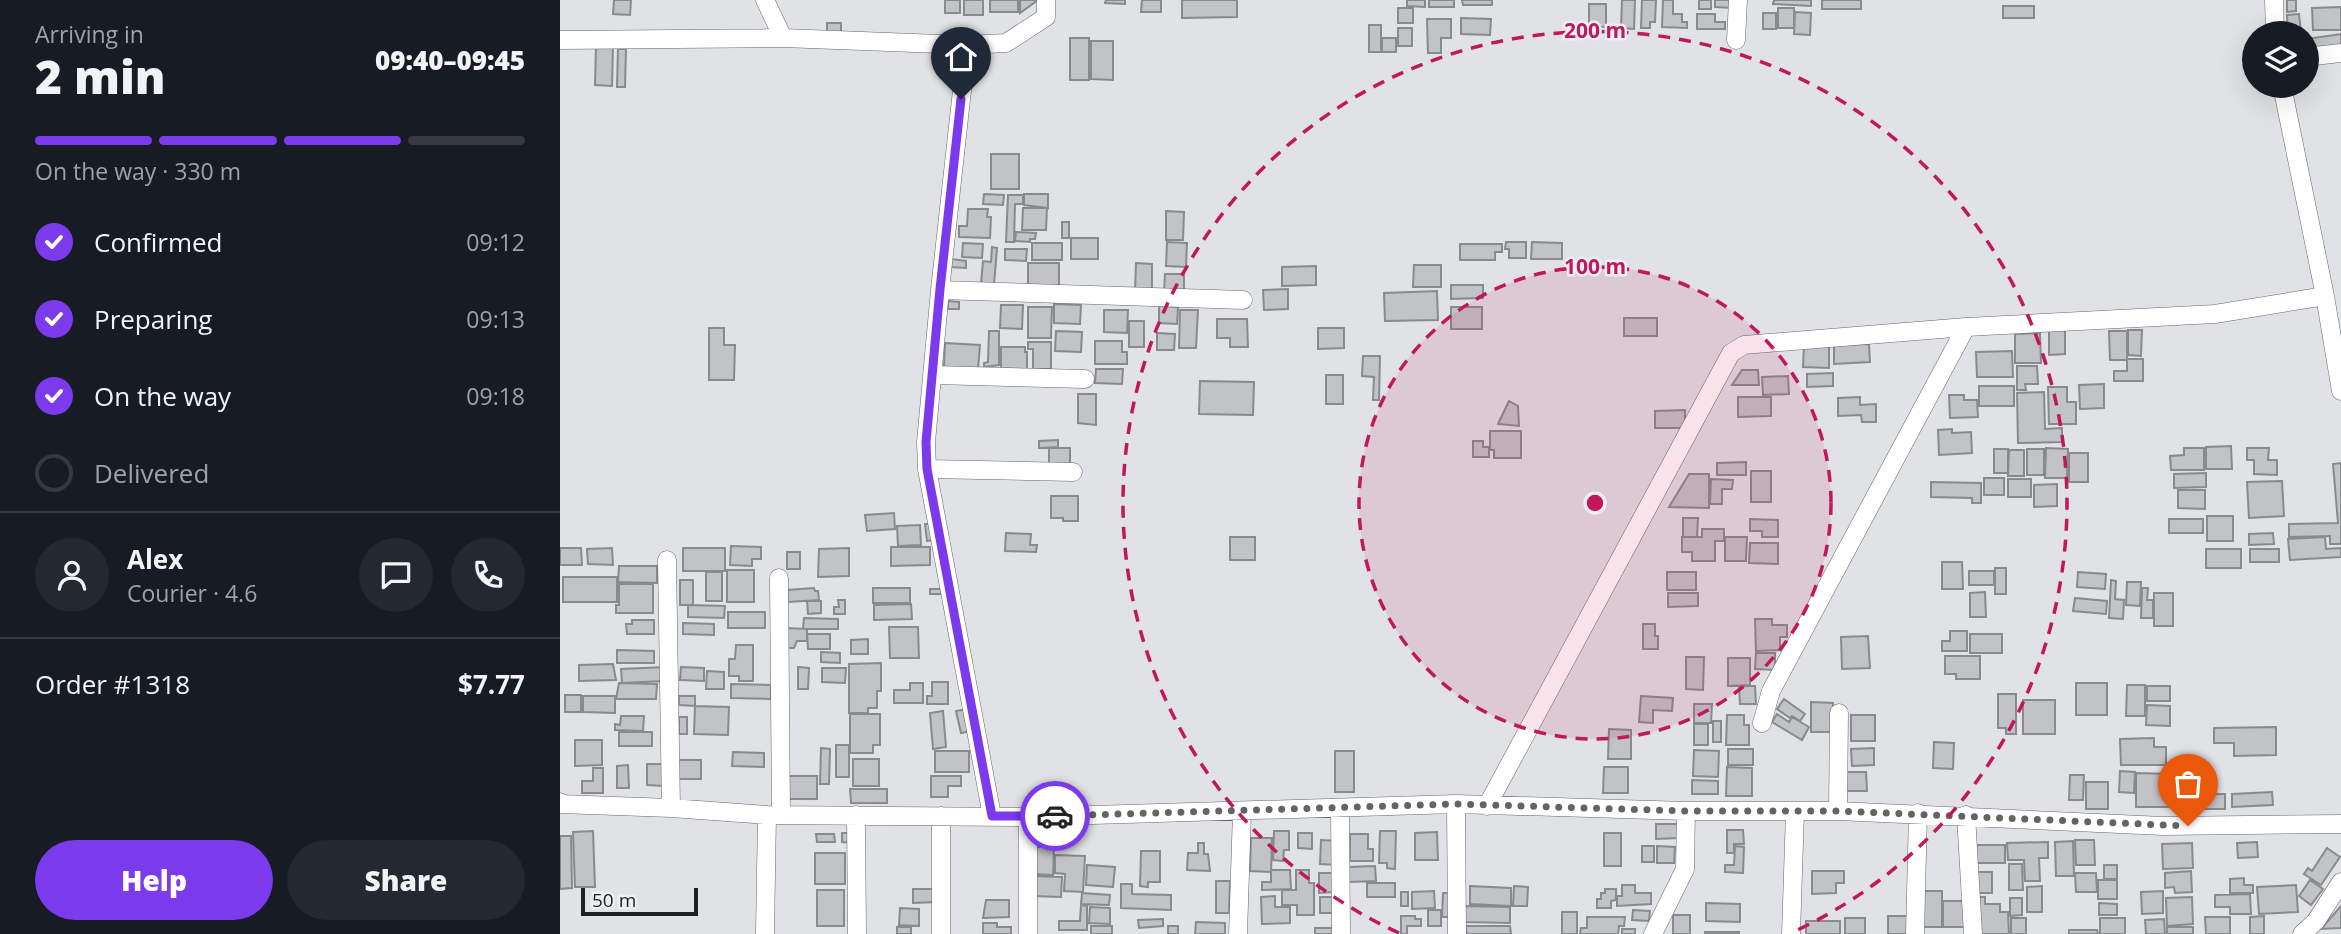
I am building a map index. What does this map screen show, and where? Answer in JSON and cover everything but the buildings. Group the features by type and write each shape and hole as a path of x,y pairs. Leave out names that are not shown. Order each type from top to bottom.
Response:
{"street":[{"path":"765,0 783,38"},
{"path":"560,40 783,38 967,45 1006,43 1046,17 1046,0"},
{"path":"1736,40 1738,0"},
{"path":"2274,0 2275,21"},
{"path":"967,45 926,442 927,469 992,816"},
{"path":"2319,56 2341,53"},
{"path":"2284,98 2325,296 2336,332 2341,391"},
{"path":"940,289 1243,300"},
{"path":"1487,806 1731,353 1744,345 1966,327 2215,314 2325,296"},
{"path":"1762,723 1771,691 1966,327"},
{"path":"934,375 1085,379"},
{"path":"927,469 1073,472"},
{"path":"667,560 671,808"},
{"path":"765,934 774,815 779,578"},
{"path":"1838,811 1839,713"},
{"path":"560,802 774,815 1028,817 1456,804 1686,811 1918,813 2162,827 2341,824"},
{"path":"1456,804 1457,934"},
{"path":"1340,808 1341,934"},
{"path":"1653,934 1685,869 1686,811"},
{"path":"1791,934 1795,811"},
{"path":"1238,934 1242,812"},
{"path":"1915,934 1918,813"},
{"path":"856,815 858,934"},
{"path":"941,816 941,934"},
{"path":"1966,816 1973,934"},
{"path":"1028,817 1028,934"},
{"path":"2302,934 2316,921 2341,882"}],"way so far":[{"path":"1055,816 1456,804 1686,811 1838,811 2162,827 2188,826"}],"route":[{"path":"961,99 940,289 926,442 927,469 992,816 1055,816"}]}
